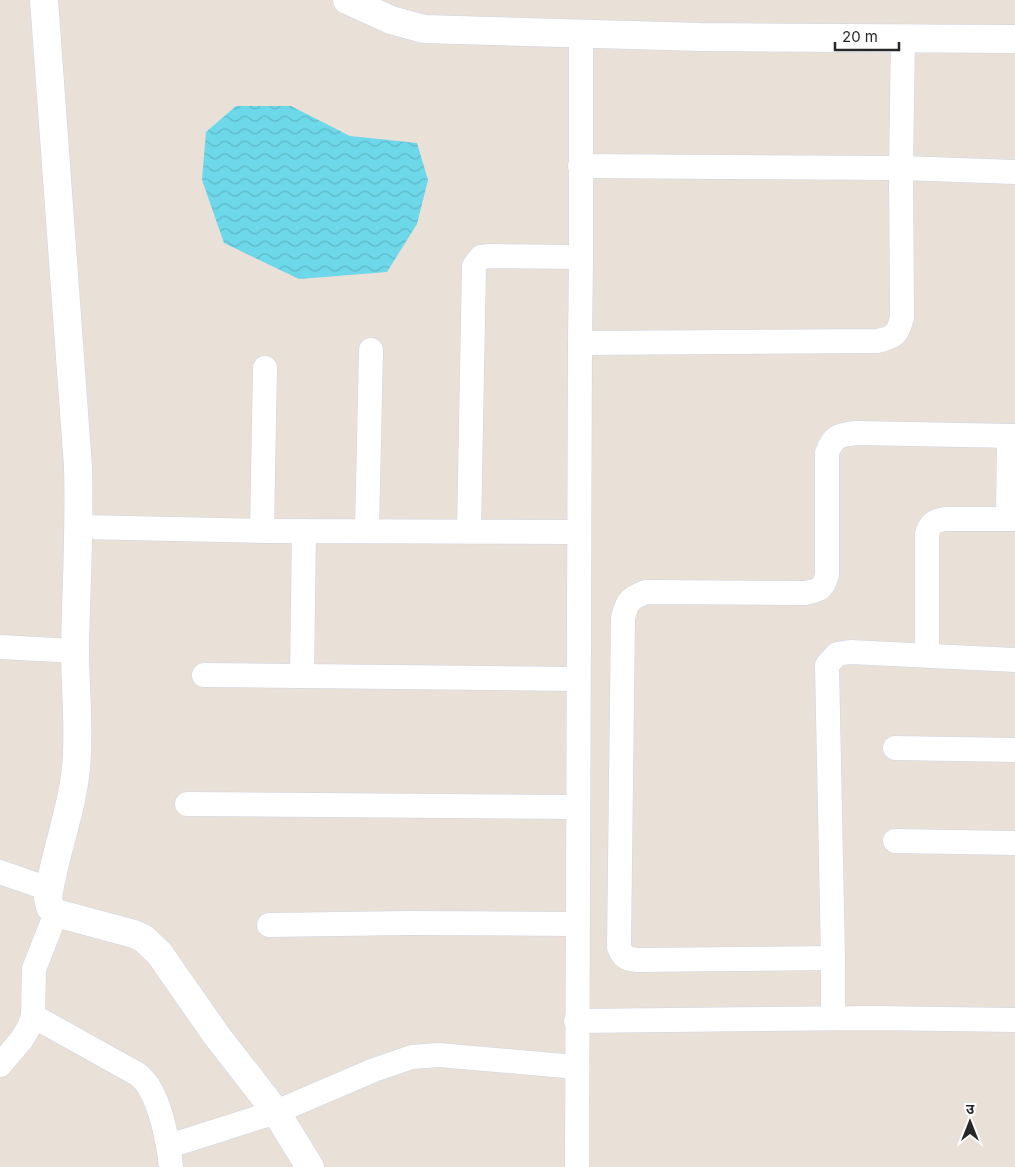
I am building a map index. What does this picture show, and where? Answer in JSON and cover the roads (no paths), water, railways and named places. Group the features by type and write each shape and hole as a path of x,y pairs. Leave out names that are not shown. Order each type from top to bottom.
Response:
{"street":[{"path":"0,1065 22,1038 33,1016 34,969 52,901 73,793 78,740 75,651 80,527 78,467 44,0"},
{"path":"347,0 391,20 424,29 701,37 1015,39"},
{"path":"577,1167 576,1021 581,34"},
{"path":"580,343 877,341 890,338 899,330 902,317 901,168 903,37"},
{"path":"580,166 901,168 1015,172"},
{"path":"469,531 474,266 481,257 489,256 581,257"},
{"path":"367,530 371,350"},
{"path":"262,531 265,368"},
{"path":"833,958 637,960 627,959 622,955 619,946 622,678 623,618 626,606 633,597 646,592 805,593 817,590 824,584 826,575 827,453 830,443 840,435 856,433 1012,436 1012,519 945,519 935,520 929,526 927,534 927,655"},
{"path":"80,527 262,531 579,532"},
{"path":"302,676 304,531"},
{"path":"0,647 75,651"},
{"path":"833,1018 827,665 837,654 850,652 1015,660"},
{"path":"204,675 578,678"},
{"path":"895,748 1015,750"},
{"path":"186,804 577,807"},
{"path":"895,840 1015,843"},
{"path":"0,872 52,901 143,938 158,953 217,1036 276,1112 310,1167"},
{"path":"269,925 408,923 577,924"},
{"path":"33,1016 139,1075 150,1088 156,1102 170,1157 374,1070 412,1057 439,1055 576,1067"},
{"path":"576,1021 833,1018 1015,1020"}],"water":[{"path":"236,106 291,106 350,136 417,143 428,180 417,224 387,272 299,279 224,243 202,180 206,132"}]}
